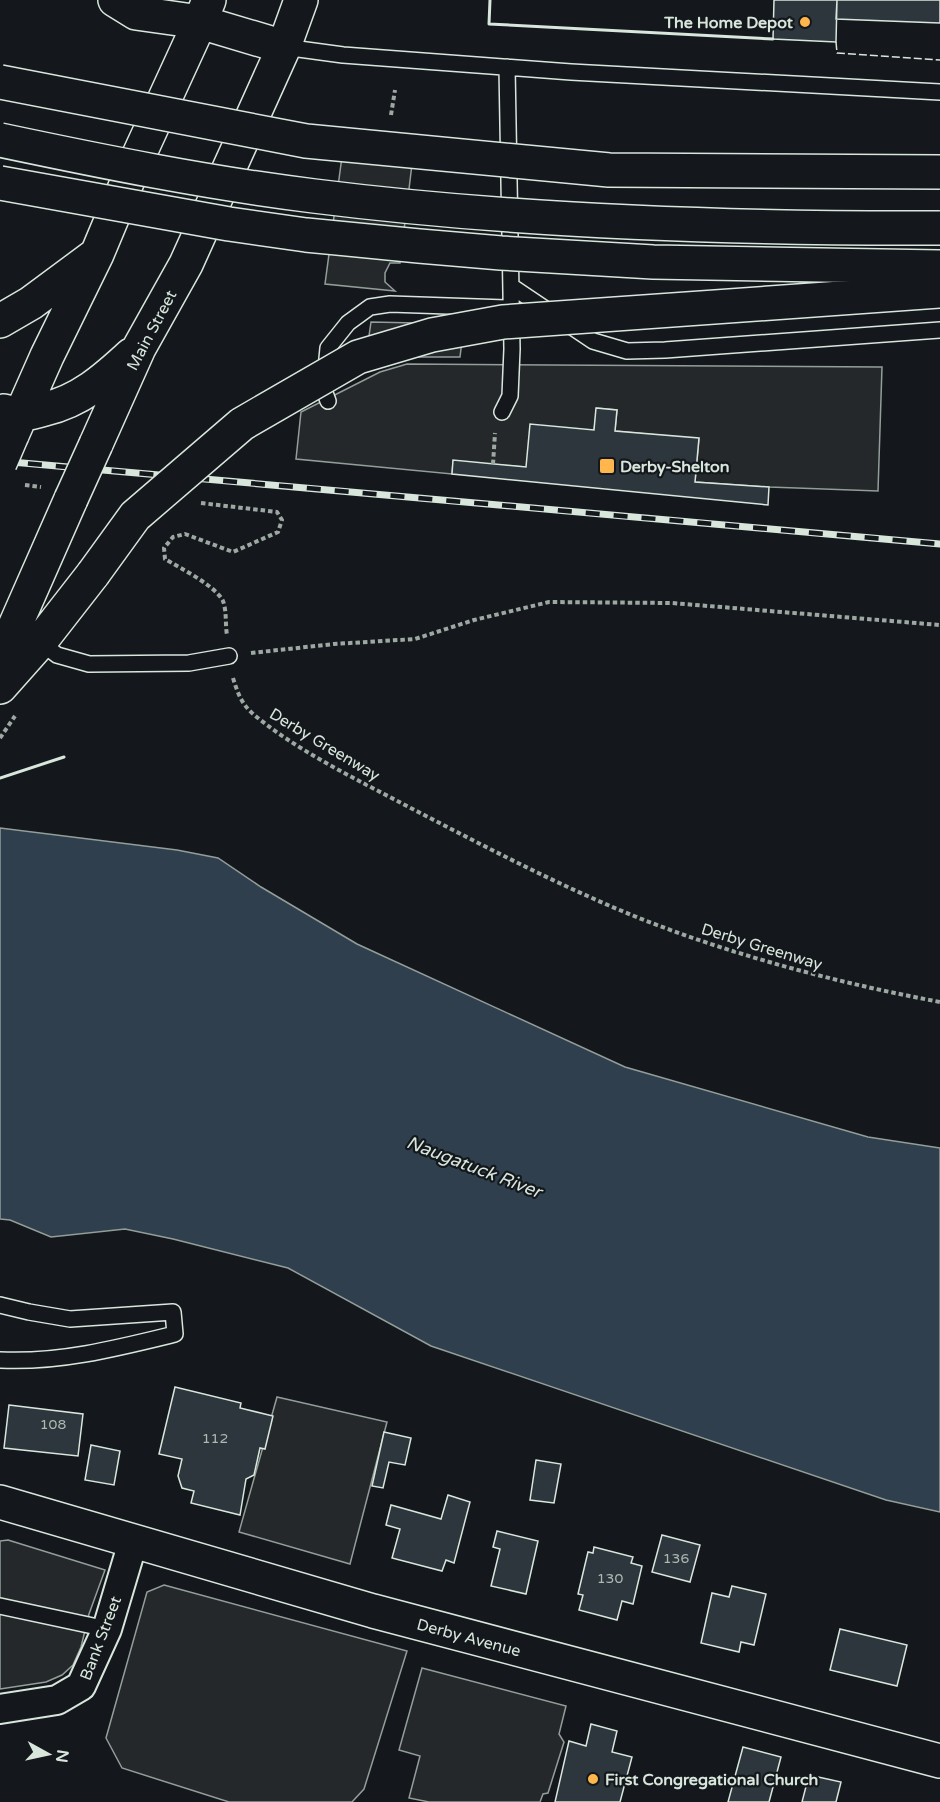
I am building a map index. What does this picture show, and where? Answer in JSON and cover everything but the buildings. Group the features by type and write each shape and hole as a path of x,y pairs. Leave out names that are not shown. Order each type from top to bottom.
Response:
{"main road":[{"path":"115,0 136,13 198,7 285,46"},
{"name":"Main Street","path":"0,660 57,493 96,444 139,348 186,264 285,46 301,0"},
{"path":"10,442 97,254 198,7"},
{"path":"0,82 329,144 609,170 940,172"},
{"path":"0,140 94,160 203,179 313,196 422,207 606,222 696,226 797,229 940,228"},
{"path":"0,183 229,224 306,235 431,247 653,262 940,267"},
{"path":"0,321 31,303 97,254"},
{"path":"0,687 40,642 135,516 242,424 358,357 432,335 503,322 940,291"},
{"path":"10,442 62,405 87,392 108,377 139,348"},
{"name":"Derby Avenue","path":"0,1502 373,1611 940,1761"}],"street":[{"name":"Bank Street","path":"0,1709 57,1700 81,1686 106,1629 133,1542"}],"lane":[{"path":"285,46 343,55 507,67 940,92"},
{"path":"502,412 510,396 512,309 507,67"},
{"path":"511,286 593,341 627,351 940,330"},
{"path":"328,401 324,390 328,348 348,323 370,307 390,304 512,309"},
{"path":"40,642 57,655 89,664 189,663 229,656"},
{"path":"0,1360 18,1361 106,1351 175,1334 173,1312 70,1319 1,1308"},
{"path":"0,1606 106,1629"}],"path":[{"path":"391,114 395,90"},
{"path":"493,464 496,427"},
{"path":"10,442 57,493"},
{"name":"Derby Greenway","path":"198,503 277,512 282,520 278,532 233,552 185,534 173,537 164,548 165,559 188,572 222,599 226,610 229,656 238,696 250,711 281,735 352,777 495,852 569,888 644,920 712,944 829,978 940,1002"},
{"path":"229,656 334,644 415,639 474,620 549,602 672,603 940,625"}],"shaded area":[{"path":"343,149 413,156 400,263 390,263 385,273 385,282 395,291 325,284"},
{"path":"371,322 464,324 460,357 366,357"},
{"path":"407,364 882,367 878,491 695,482 699,439 615,431 617,410 597,408 594,430 526,467 453,461 452,474 296,459 301,412 380,372"},
{"path":"277,1397 387,1422 350,1564 239,1532"},
{"path":"8,1540 105,1570 89,1614 81,1647 73,1665 62,1675 46,1682 0,1689 0,1541"},
{"path":"164,1585 407,1651 364,1789 352,1802 229,1802 122,1768 106,1738 147,1592"},
{"path":"422,1668 566,1706 559,1734 564,1742 548,1793 543,1794 540,1802 429,1802 409,1798 420,1756 399,1750"}],"water":[{"name":"Naugatuck River","path":"0,828 177,850 218,858 261,887 357,944 625,1067 868,1137 940,1148 940,1512 886,1500 431,1346 288,1268 125,1229 51,1237 10,1220 0,1219"}],"railway":[{"path":"0,461 940,544"}],"fence":[{"path":"836,42 837,53 940,60"}],"wall":[{"path":"490,0 489,24 773,39"},
{"path":"0,778 64,757"}],"place":[{"name":"The Home Depot","path":"805,22"},
{"name":"Derby-Shelton","path":"607,466"},
{"name":"First Congregational Church","path":"593,1779"}]}
